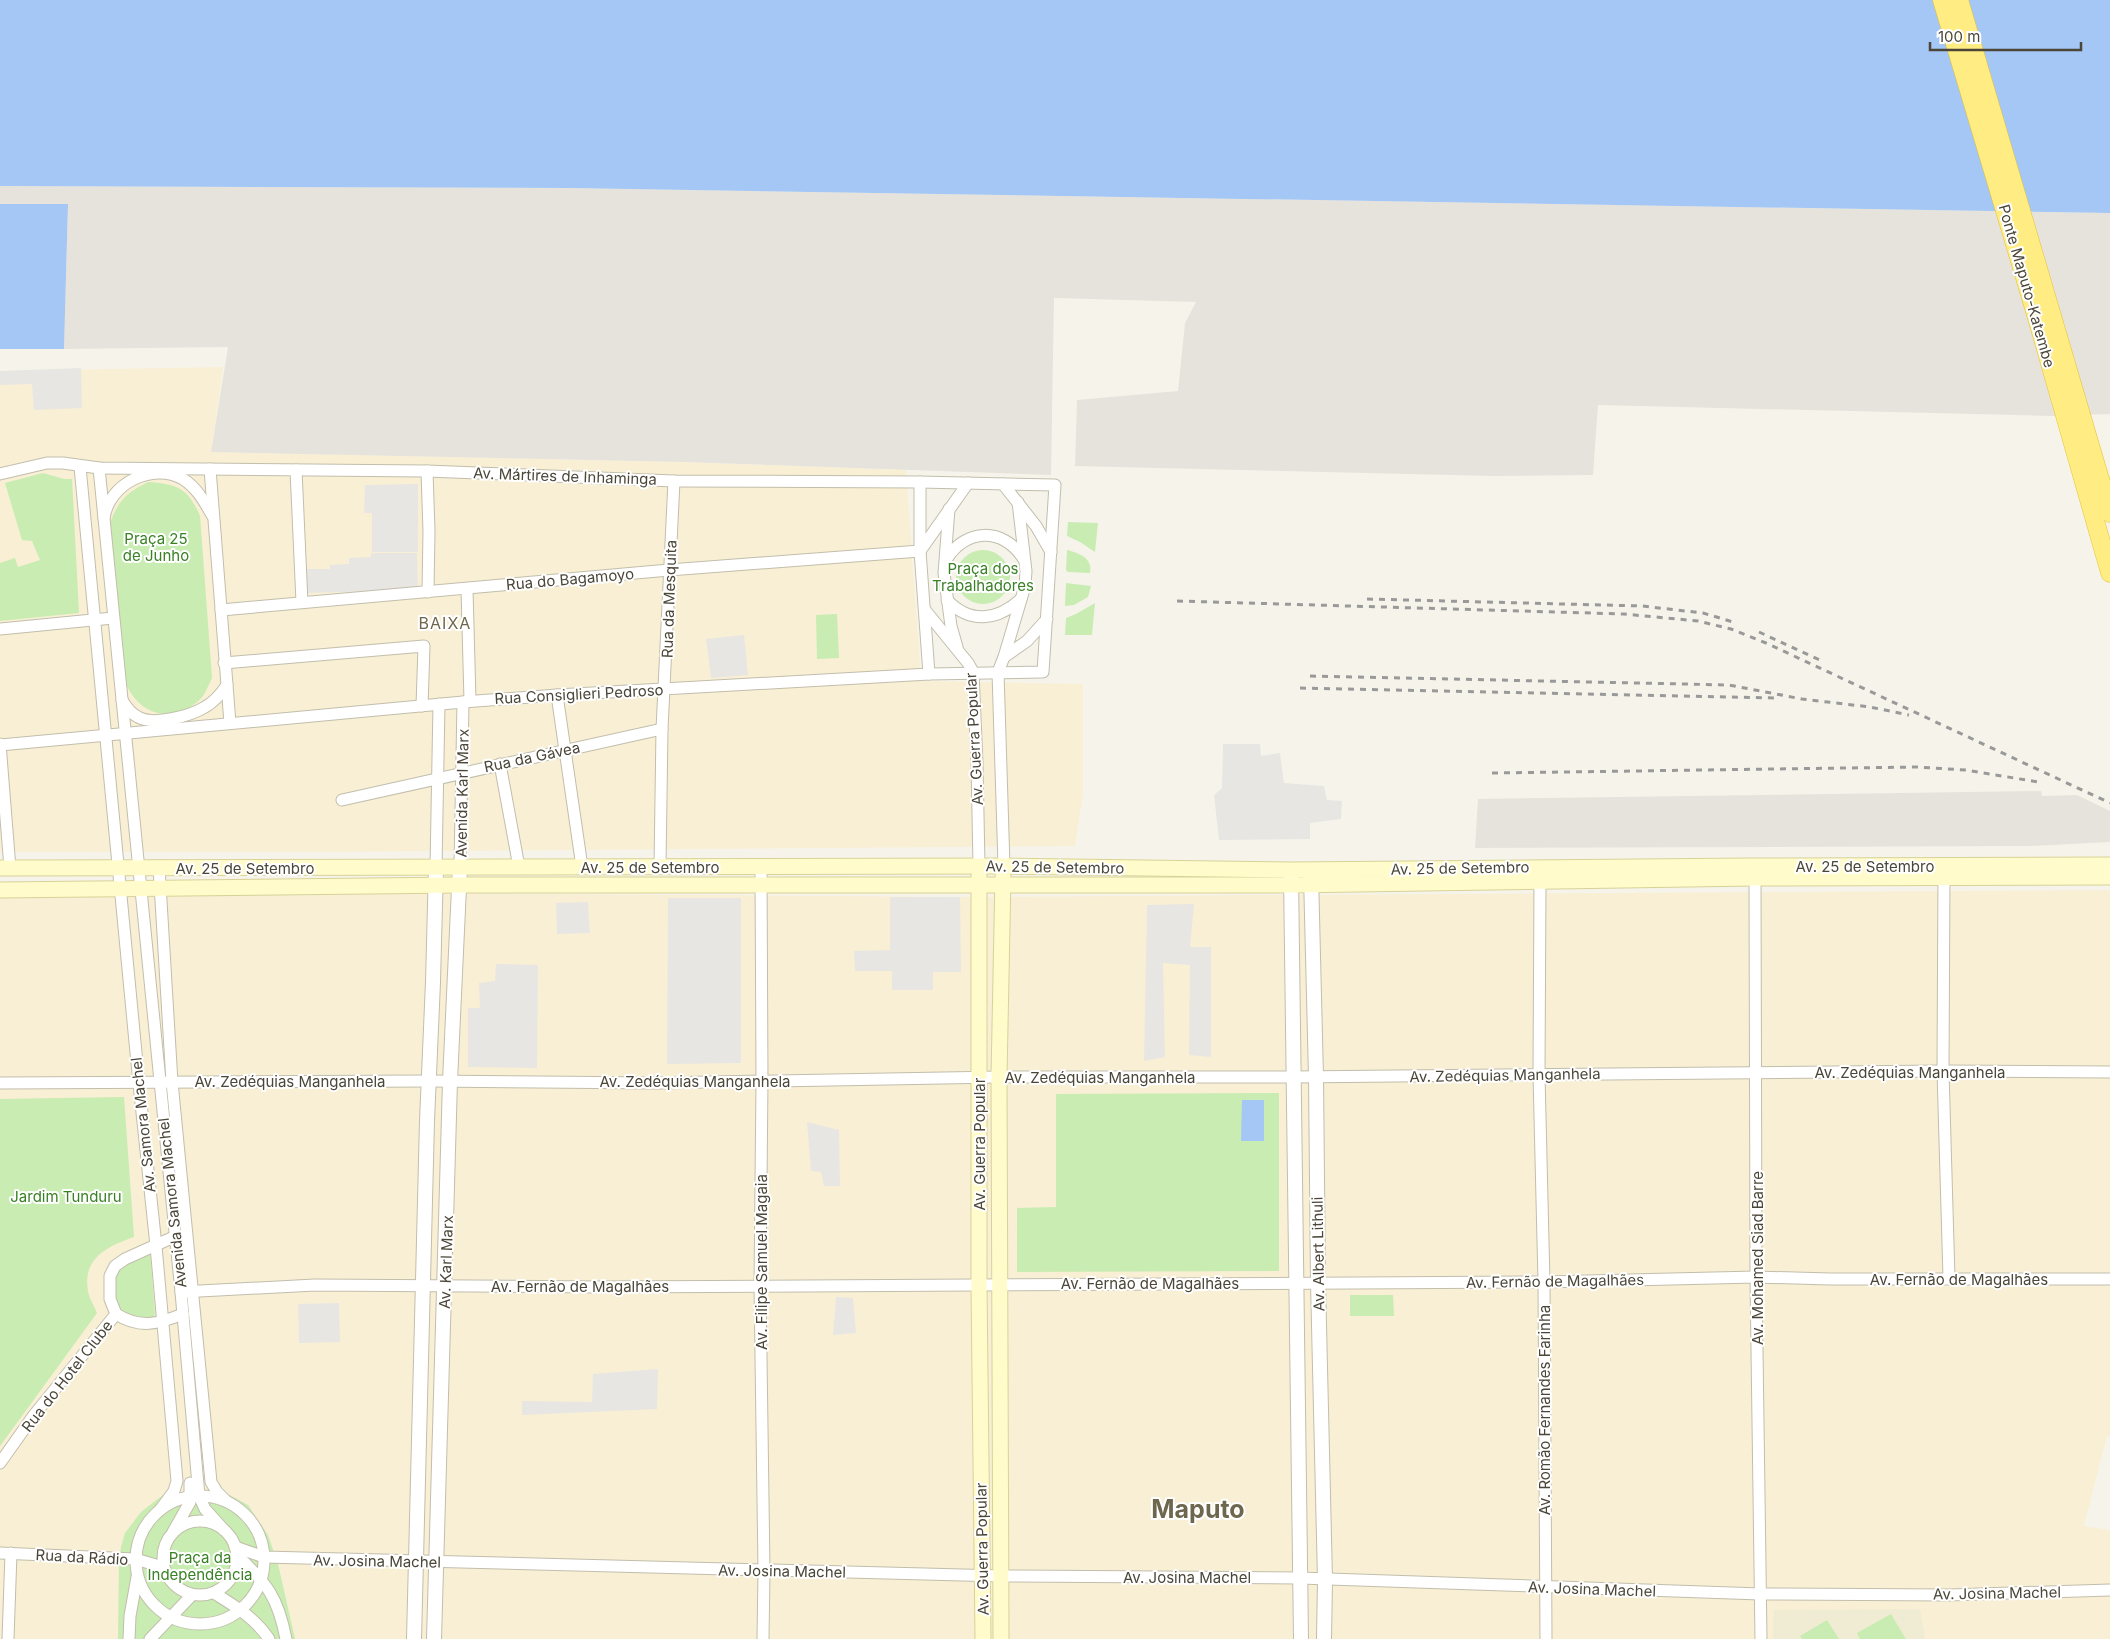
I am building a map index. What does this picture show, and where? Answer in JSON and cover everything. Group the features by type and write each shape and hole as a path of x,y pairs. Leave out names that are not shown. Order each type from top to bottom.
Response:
{"highway":[{"name":"Ponte Maputo-Katembe","path":"1942,0 2038,318 2110,573"},
{"name":"Ponte Maputo-Katembe","path":"1959,0 2110,513"}],"main road":[{"name":"Av. 25 de Setembro","path":"1311,877 1540,881 1755,878 2110,865"},
{"name":"Av. Guerra Popular","path":"978,866 979,1285 983,1639"},
{"name":"Av. 25 de Setembro","path":"5,868 1004,866 1291,878"},
{"name":"Av. Guerra Popular","path":"1001,1639 999,1077 1004,866"},
{"name":"Av. 25 de Setembro","path":"0,890 460,885 1003,885 1749,866 2110,878"}],"street":[{"path":"0,474 47,464 63,463 99,468 210,469 230,723 0,744 5,868"},
{"name":"Av. Samora Machel","path":"80,466 106,735 130,868"},
{"path":"99,468 124,733"},
{"name":"Av. Mártires de Inhaminga","path":"210,469 428,471 674,481 920,482"},
{"path":"296,470 302,602"},
{"path":"428,471 428,592"},
{"path":"104,528 104,515 120,488 134,479 155,472 171,474 196,489 214,519"},
{"name":"Rua da Mesquita","path":"660,867 662,729 666,689 669,570 674,481"},
{"path":"920,482 1055,485 1043,672 929,674 920,551 920,482"},
{"name":"Av. Guerra Popular","path":"920,551 968,483"},
{"path":"1003,484 1036,526 1052,553"},
{"name":"Av. Guerra Popular","path":"1004,866 998,672 1025,586 1018,502"},
{"name":"Av. Guerra Popular","path":"950,508 944,563 951,626 959,654"},
{"path":"944,563 951,552 962,541 977,536 992,535 1016,547 1024,560"},
{"name":"Rua do Bagamoyo","path":"221,610 669,570 920,551"},
{"name":"Avenida Karl Marx","path":"460,885 467,701 467,589"},
{"path":"947,600 958,610 969,616 983,617 998,615 1011,608 1021,599"},
{"name":"Av. Guerra Popular","path":"925,610 968,663 973,672 977,763 978,866"},
{"path":"0,629 113,618"},
{"path":"1004,657 1026,641 1047,619"},
{"path":"224,663 424,646 422,706"},
{"name":"Rua Consiglieri Pedroso","path":"230,723 467,701 929,674"},
{"path":"121,699 128,710 139,718 169,720 205,708 218,698 227,686"},
{"path":"557,695 582,867"},
{"name":"Avenida Karl Marx","path":"435,886 439,704"},
{"name":"Rua da Gávea","path":"342,800 662,729"},
{"name":"Av. Samora Machel","path":"124,733 139,1084 177,1480 174,1491 160,1510"},
{"path":"500,764 519,867"},
{"name":"Av. Filipe Samuel Magaia","path":"761,867 762,1081 760,1285 764,1571 763,1639"},
{"path":"130,868 156,1082"},
{"path":"159,868 172,1082 194,1291 211,1482 226,1501"},
{"path":"1944,872 1944,1071 1949,1278"},
{"name":"Av. Albert Lithuli","path":"1311,877 1325,1580 1324,1639"},
{"name":"Av. Albert Lithuli","path":"1291,878 1301,1639"},
{"name":"Av. Mohamed Siad Barre","path":"1755,878 1757,1073 1756,1277 1761,1639"},
{"name":"Av. Romão Fernandes Farinha","path":"1540,881 1539,1075 1544,1282 1546,1639"},
{"name":"Av. Karl Marx","path":"434,1639 450,1081 460,885"},
{"name":"Av. Karl Marx","path":"414,1639 435,886"},
{"name":"Av. Zedéquias Manganhela","path":"0,1084 762,1081 979,1077 1316,1077 1944,1071 2110,1072"},
{"name":"Av. Samora Machel","path":"156,1082 173,1237 195,1496"},
{"path":"173,1237 125,1258 115,1266 110,1276 110,1294 116,1314 138,1324 162,1322 180,1315"},
{"name":"Avenida Samora Machel","path":"173,1237 181,1292 180,1315"},
{"name":"Av. Fernão de Magalhães","path":"181,1292 315,1285 602,1287 1544,1282 1756,1277 1830,1279 2110,1279"},
{"name":"Rua do Hotel Clube","path":"0,1463 34,1416 116,1314"},
{"path":"195,1496 224,1530 236,1551 261,1578 279,1607 286,1639"},
{"path":"195,1496 166,1542 162,1554 163,1567 167,1577 182,1592 203,1596 214,1593 224,1587 232,1578 236,1567 236,1551"},
{"path":"195,1496 214,1497 238,1508 252,1524 262,1543 264,1557 261,1578 256,1591 240,1609 224,1619 206,1624 188,1623 171,1618 156,1607 144,1594 137,1577 135,1559 138,1540 147,1523 160,1510 175,1501 195,1496"},
{"path":"173,1532 193,1522 204,1521 215,1524 224,1530"},
{"name":"Av. Josina Machel","path":"236,1551 264,1557 437,1562 1001,1576 1300,1578 1760,1594 1949,1595 2110,1590"},
{"path":"5,1553 8,1639"},
{"name":"Rua da Rádio","path":"5,1553 135,1559 163,1567"},
{"path":"129,1639 130,1616 137,1577"},
{"path":"214,1593 240,1609 256,1622 269,1639"},
{"path":"150,1639 192,1595"}],"shaded area":[{"path":"0,186 569,188 2110,213 2110,414 2055,416 1598,405 1593,475 1495,476 1075,466 1077,400 1178,391 1185,323 1196,302 1054,298 1051,475 684,462 211,452 228,347 64,349 68,205 0,204"},
{"path":"223,367 211,452 684,462 906,470 921,681 1083,684 1083,794 1075,846 319,852 0,852 0,371"},
{"path":"81,368 82,408 34,410 32,384 0,385 0,371"},
{"path":"418,484 418,552 372,552 372,513 364,513 365,485"},
{"path":"371,553 417,553 418,590 307,593 306,569 330,569 330,565 349,564 349,558 371,557"},
{"path":"744,635 748,675 711,678 706,639"},
{"path":"1223,744 1260,744 1261,756 1280,753 1284,783 1324,786 1327,800 1342,801 1341,819 1310,823 1310,839 1219,840 1214,795 1222,788"},
{"path":"2041,791 2042,796 2077,795 2110,811 2110,842 2031,846 1475,848 1478,799"},
{"path":"2110,890 2110,1436 2107,1436 2084,1526 2110,1530 2110,1639 0,1639 0,893 129,891 960,897"},
{"path":"890,897 960,897 961,972 933,972 933,990 892,990 892,971 855,971 854,951 890,950"},
{"path":"668,898 741,898 741,1063 667,1064"},
{"path":"588,902 590,933 557,934 556,903"},
{"path":"1194,904 1190,947 1211,947 1211,1057 1189,1055 1190,965 1163,963 1165,1057 1144,1061 1147,905"},
{"path":"496,964 538,965 537,1068 468,1067 468,1008 480,1008 479,983 495,981"},
{"path":"807,1122 839,1130 840,1186 824,1186 821,1172 811,1171"},
{"path":"836,1297 853,1298 856,1333 833,1335"},
{"path":"339,1303 340,1342 299,1343 298,1304"},
{"path":"658,1369 657,1409 522,1415 522,1401 592,1402 593,1374"},
{"path":"1920,1609 1925,1639 1773,1639 1774,1610"}],"green space":[{"path":"43,473 64,479 72,479 79,613 0,621 0,563 15,558 18,567 40,560 32,541 22,540 5,483"},
{"name":"Praça 25 de Junho","path":"148,482 167,484 180,489 191,499 200,516 212,678 203,696 198,701 181,711 171,713 154,712 146,708 134,697 124,680 110,523 124,498"},
{"path":"1068,522 1098,523 1095,552 1067,536"},
{"name":"Praça dos Trabalhadores","path":"983,550 993,552 1002,558 1008,567 1010,577 1008,587 1002,596 993,602 983,604 973,602 964,596 958,587 956,577 958,567 964,558 973,552"},
{"path":"1067,550 1087,560 1090,573 1068,572 1066,570"},
{"path":"1066,583 1091,586 1088,597 1074,605 1065,606"},
{"path":"1095,603 1092,635 1065,635 1066,618"},
{"path":"837,614 839,658 817,659 816,615"},
{"path":"1279,1093 1279,1271 1017,1272 1017,1208 1056,1207 1056,1094"},
{"name":"Jardim Tunduru","path":"124,1097 134,1237 106,1249 93,1262 87,1280 90,1299 97,1313 0,1446 0,1099"},
{"path":"150,1251 155,1314 153,1318 135,1317 120,1309 114,1298 113,1271"},
{"path":"1350,1295 1393,1295 1394,1316 1350,1316"},
{"name":"Praça da Independência","path":"222,1491 248,1505 268,1535 278,1564 295,1639 118,1639 119,1565 125,1533 141,1512 163,1495"},
{"path":"1891,1614 1906,1639 1860,1639 1857,1633"},
{"path":"1827,1620 1839,1639 1802,1639 1800,1636"}],"water":[{"path":"0,0 2110,0 2110,213 569,188 0,186"},
{"path":"0,204 68,204 64,349 0,349"},
{"path":"1242,1100 1264,1100 1264,1141 1241,1141"}],"railway":[{"path":"1367,599 1642,606 1703,613 1733,622"},
{"path":"1177,601 1624,614 1698,621 1731,629 1766,643 2110,803"},
{"path":"1759,632 1822,661"},
{"path":"1310,676 1729,685 1802,699 1870,707 1909,715"},
{"path":"1300,688 1775,698"},
{"path":"1492,773 1916,767 1966,770 2038,782"}],"district":[{"name":"BAIXA","path":"445,623"},
{"name":"Maputo","path":"1198,1509"}]}
